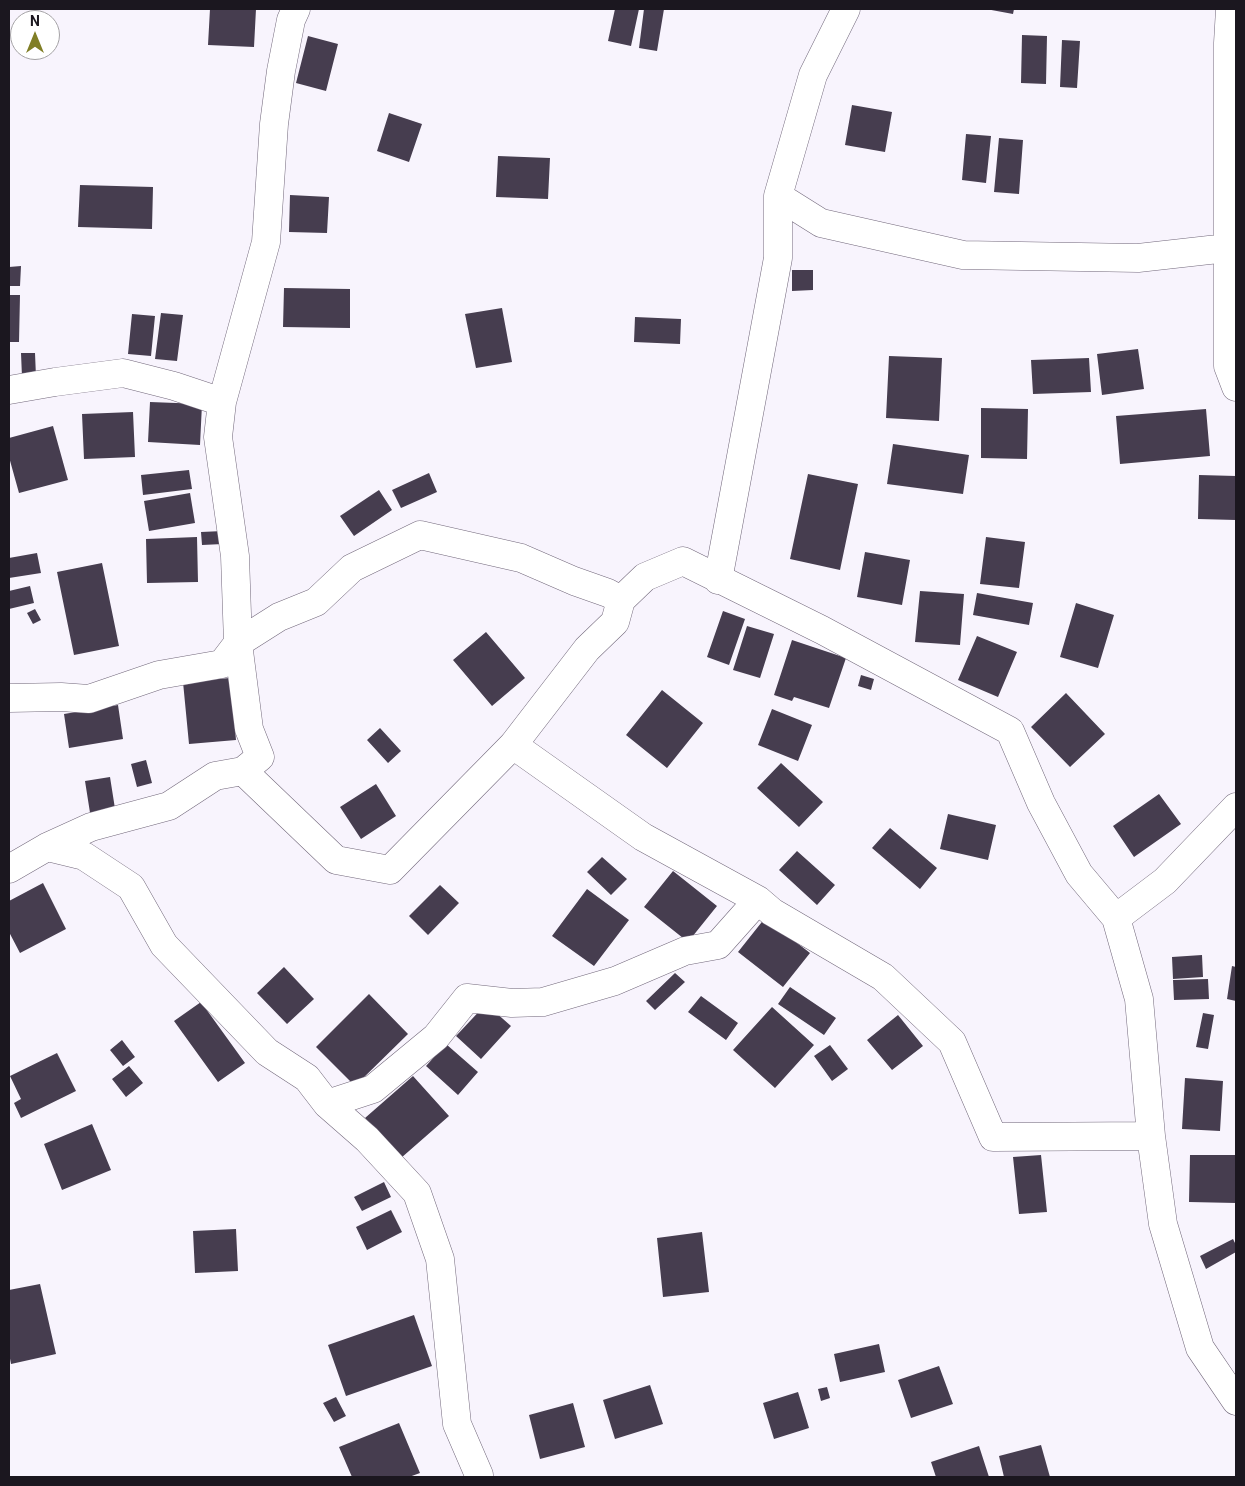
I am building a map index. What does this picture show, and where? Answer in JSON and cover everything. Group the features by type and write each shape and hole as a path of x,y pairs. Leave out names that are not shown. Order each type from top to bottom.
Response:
{"street":[{"path":"9,869 47,847 91,827 170,806 215,776 243,771 260,757 249,729 238,643 235,556 218,437 222,402 266,242 274,124 280,71 291,20 296,9"},
{"path":"718,580 778,258 778,196 813,75 846,9"},
{"path":"1230,9 1228,52 1232,247 1228,366 1236,387"},
{"path":"778,196 821,223 964,255 1138,258 1232,247"},
{"path":"9,390 123,373 174,386 222,402"},
{"path":"9,698 61,697 89,699 159,675 222,664 238,643 279,617 316,602 352,568 420,535 521,558 621,600"},
{"path":"243,771 336,860 390,870 513,745 587,649 615,622 621,600 645,577 683,561 822,630 1010,731 1041,803 1079,874 1116,918 1139,999 1151,1136 1163,1224 1200,1348 1236,1401"},
{"path":"513,745 642,837 758,900 772,912 883,977 952,1042 993,1137 1151,1136"},
{"path":"1116,918 1165,881 1236,807"},
{"path":"47,847 84,856 131,887 164,945 266,1052 307,1078 327,1104 367,1139 417,1193 440,1259 446,1333 457,1424 479,1474"},
{"path":"327,1104 373,1089 436,1036 467,998 512,1003 543,1002 614,981 684,952 718,945 758,900"}],"building":[{"path":"210,9 256,9 254,47 208,45"},
{"path":"615,9 639,9 631,46 608,41"},
{"path":"644,9 664,9 657,51 639,48"},
{"path":"986,9 1014,9 1013,14"},
{"path":"1022,35 1047,36 1046,84 1021,83"},
{"path":"308,36 338,44 326,91 296,83"},
{"path":"1062,40 1080,41 1077,88 1060,87"},
{"path":"852,105 892,112 885,152 845,145"},
{"path":"389,113 422,124 409,162 377,151"},
{"path":"966,134 991,136 986,183 962,180"},
{"path":"999,138 1023,140 1019,194 994,192"},
{"path":"498,156 550,158 548,199 496,197"},
{"path":"80,185 153,187 152,229 78,227"},
{"path":"290,195 329,197 327,233 289,232"},
{"path":"21,266 20,286 9,286 9,267"},
{"path":"792,270 813,270 813,290 792,291"},
{"path":"284,288 350,289 350,328 283,327"},
{"path":"9,295 20,295 19,342 9,342"},
{"path":"502,308 512,362 476,368 465,314"},
{"path":"161,313 183,315 177,361 155,359"},
{"path":"132,314 155,316 151,356 128,354"},
{"path":"635,317 681,319 680,344 634,342"},
{"path":"1138,349 1144,389 1102,395 1097,354"},
{"path":"21,353 35,353 36,377 22,377"},
{"path":"889,356 942,358 939,421 886,418"},
{"path":"1089,358 1091,392 1033,394 1031,360"},
{"path":"150,402 202,404 200,445 148,442"},
{"path":"981,408 1028,409 1027,459 981,458"},
{"path":"1206,409 1210,456 1120,464 1116,416"},
{"path":"133,412 135,457 84,459 82,414"},
{"path":"53,426 68,480 19,493 9,457 9,438"},
{"path":"893,444 969,455 963,494 887,484"},
{"path":"189,470 192,489 143,495 141,475"},
{"path":"429,473 437,492 401,508 392,490"},
{"path":"808,474 858,484 840,570 790,559"},
{"path":"1199,475 1236,476 1236,520 1198,519"},
{"path":"379,490 392,510 354,536 340,516"},
{"path":"190,493 195,523 149,531 144,501"},
{"path":"223,531 223,544 202,545 201,532"},
{"path":"197,537 198,582 147,583 146,539"},
{"path":"986,537 1025,542 1019,588 980,584"},
{"path":"865,552 910,560 902,605 857,597"},
{"path":"37,553 41,573 9,578 9,558"},
{"path":"102,563 119,646 74,655 57,572"},
{"path":"30,586 34,603 9,609 9,591"},
{"path":"920,591 964,594 960,645 915,642"},
{"path":"977,593 1033,603 1029,625 973,615"},
{"path":"1076,603 1114,615 1098,668 1060,657"},
{"path":"35,609 41,620 33,624 27,613"},
{"path":"723,611 745,619 729,665 707,657"},
{"path":"747,626 774,634 760,678 733,670"},
{"path":"486,632 525,678 492,706 453,660"},
{"path":"977,636 1017,652 998,697 958,680"},
{"path":"792,640 846,658 829,708 794,697 792,701 774,695"},
{"path":"861,675 874,679 871,690 858,686"},
{"path":"230,678 236,740 189,744 183,682"},
{"path":"662,690 703,723 667,768 626,735"},
{"path":"1066,693 1105,734 1070,767 1031,727"},
{"path":"118,705 123,739 69,748 64,714"},
{"path":"772,709 812,725 798,761 758,745"},
{"path":"380,728 401,751 388,763 367,740"},
{"path":"146,760 152,783 137,787 131,764"},
{"path":"781,763 823,802 799,827 757,788"},
{"path":"110,777 116,815 91,819 85,781"},
{"path":"376,784 396,816 361,839 340,807"},
{"path":"1159,794 1181,824 1134,857 1113,826"},
{"path":"948,814 996,825 988,860 940,849"},
{"path":"890,828 937,868 920,889 872,848"},
{"path":"797,851 835,885 817,905 779,870"},
{"path":"602,857 627,879 611,895 587,872"},
{"path":"673,871 717,906 688,942 644,907"},
{"path":"43,883 66,929 20,953 9,932 9,901"},
{"path":"440,885 459,903 428,935 409,916"},
{"path":"587,889 629,920 594,966 552,936"},
{"path":"765,918 810,953 783,987 738,952"},
{"path":"1202,955 1203,977 1173,979 1172,957"},
{"path":"1232,966 1236,967 1236,1001 1227,999"},
{"path":"284,967 314,999 287,1024 257,993"},
{"path":"675,973 685,982 655,1010 646,1001"},
{"path":"1208,979 1209,999 1174,1000 1173,980"},
{"path":"790,987 836,1018 824,1035 778,1004"},
{"path":"369,994 408,1034 355,1086 316,1047"},
{"path":"701,996 738,1023 726,1040 688,1012"},
{"path":"201,1002 245,1063 218,1082 174,1021"},
{"path":"486,1004 511,1026 481,1059 456,1036"},
{"path":"772,1007 814,1045 775,1088 733,1050"},
{"path":"1203,1013 1214,1015 1208,1049 1196,1047"},
{"path":"898,1015 923,1046 892,1070 867,1040"},
{"path":"122,1040 135,1057 123,1066 110,1050"},
{"path":"446,1044 478,1072 458,1095 426,1066"},
{"path":"830,1045 848,1069 832,1081 814,1056"},
{"path":"57,1053 76,1091 21,1118 14,1103 21,1099 10,1076"},
{"path":"129,1066 143,1083 126,1097 112,1079"},
{"path":"413,1076 449,1116 401,1158 365,1118"},
{"path":"1185,1078 1223,1081 1220,1131 1182,1129"},
{"path":"92,1124 111,1170 62,1190 44,1144"},
{"path":"1041,1155 1047,1212 1019,1214 1013,1157"},
{"path":"1190,1155 1236,1155 1236,1203 1189,1202"},
{"path":"384,1182 391,1197 362,1211 354,1197"},
{"path":"391,1210 402,1232 367,1250 356,1227"},
{"path":"236,1229 238,1271 195,1273 193,1231"},
{"path":"702,1232 709,1292 663,1297 657,1238"},
{"path":"1233,1239 1236,1245 1236,1252 1206,1269 1200,1256"},
{"path":"40,1284 56,1354 11,1364 9,1353 9,1290"},
{"path":"414,1315 432,1366 346,1396 328,1345"},
{"path":"879,1344 885,1372 840,1382 834,1354"},
{"path":"939,1366 953,1404 911,1418 898,1380"},
{"path":"650,1385 663,1424 615,1439 603,1400"},
{"path":"827,1387 830,1398 821,1401 818,1389"},
{"path":"798,1392 809,1428 774,1439 763,1403"},
{"path":"336,1397 346,1416 334,1422 323,1403"},
{"path":"573,1403 585,1447 540,1459 529,1415"},
{"path":"399,1423 420,1473 409,1477 352,1477 339,1447"},
{"path":"1041,1445 1050,1477 1004,1477 999,1456"},
{"path":"979,1446 989,1477 936,1477 931,1462"}]}
